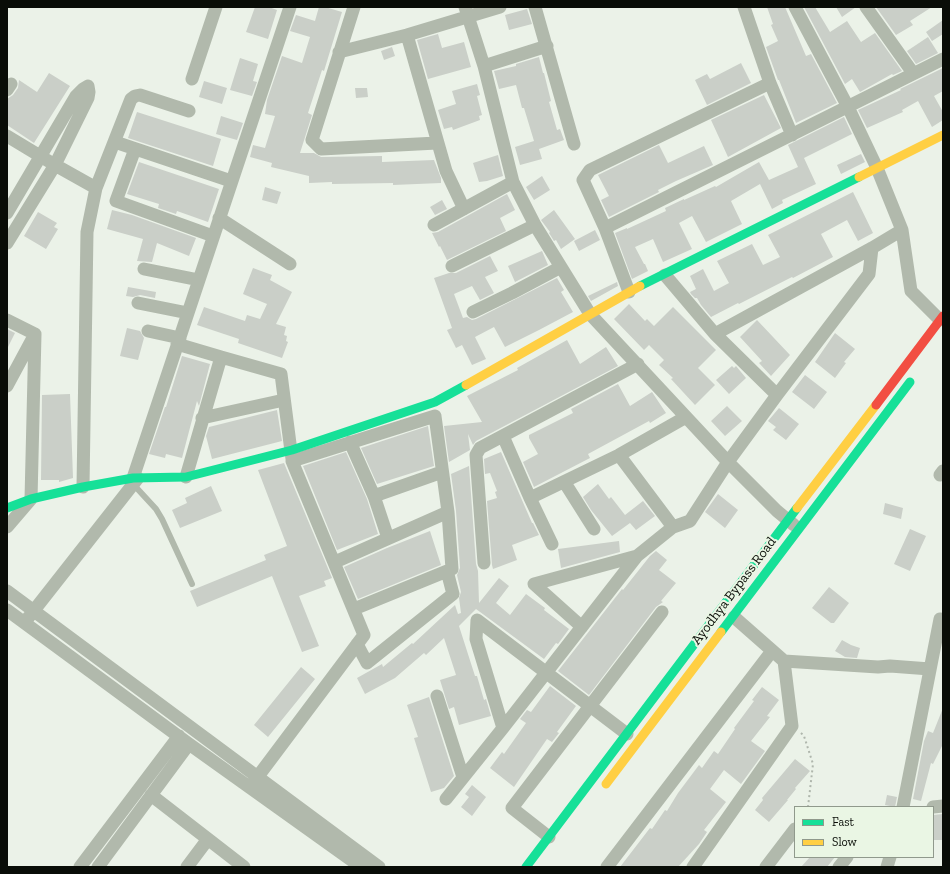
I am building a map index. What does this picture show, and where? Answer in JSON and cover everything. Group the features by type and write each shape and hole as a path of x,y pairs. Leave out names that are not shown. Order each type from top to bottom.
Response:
{"main road":[{"path":"7,508 31,500 83,487 135,480 186,477 292,456 435,402 629,292 943,135"},
{"name":"Ayodhya Bypass Road","path":"526,867 942,318"},
{"name":"Ayodhya Bypass Road","path":"600,792 734,617 914,377"}],"street":[{"path":"192,80 216,7"},
{"path":"24,622 135,480 178,341 290,7"},
{"path":"354,7 312,140 321,149 437,143"},
{"path":"339,52 407,35 467,12 500,7"},
{"path":"535,7 574,144"},
{"path":"744,7 770,83 792,134"},
{"path":"795,7 848,107 877,168 902,230 911,291 942,318"},
{"path":"866,7 913,73"},
{"path":"467,12 484,66 513,182 535,225 590,314 728,462 776,511 799,529"},
{"path":"407,35 446,171 464,209"},
{"path":"484,66 547,46"},
{"path":"605,228 943,59"},
{"path":"629,292 605,228 583,180 590,170 770,83"},
{"path":"7,213 76,96 82,89 88,86 88,98 55,165 7,243"},
{"path":"83,487 87,232 96,188 131,99 140,95 189,111"},
{"path":"7,136 96,188"},
{"path":"115,142 231,181"},
{"path":"135,149 116,200 213,236"},
{"path":"434,225 513,182"},
{"path":"219,218 290,264"},
{"path":"452,266 535,225"},
{"path":"715,334 902,230"},
{"path":"446,798 503,728 637,556 673,527 690,521 728,462 869,274 872,248"},
{"path":"473,312 561,267"},
{"path":"144,269 199,280"},
{"path":"665,275 715,334 777,395"},
{"path":"138,303 188,313"},
{"path":"7,320 35,334"},
{"path":"148,331 221,357 281,374 292,456 364,635 254,782"},
{"path":"7,386 35,334"},
{"path":"7,527 31,500 35,334"},
{"path":"186,477 221,357"},
{"path":"484,563 476,455 480,448 638,364"},
{"path":"202,418 284,400"},
{"path":"292,456 350,442 435,416 448,512 452,569 354,610"},
{"path":"530,498 620,455 686,417"},
{"path":"503,436 552,544"},
{"path":"350,442 374,496 388,538"},
{"path":"620,455 673,527"},
{"path":"374,496 442,472"},
{"path":"564,483 594,529"},
{"path":"335,562 448,512"},
{"path":"582,627 534,584 637,556"},
{"path":"357,644 367,663 453,594 447,571"},
{"path":"7,591 254,782 361,867"},
{"path":"7,610 184,740 254,782 379,867"},
{"path":"549,837 512,808 662,612"},
{"path":"734,617 784,661 878,667 890,666 930,670"},
{"path":"903,806 930,670 939,644 940,618"},
{"path":"503,728 476,639 477,620 627,734"},
{"path":"607,867 772,651"},
{"path":"693,867 792,726 784,661"},
{"path":"437,696 464,777"},
{"path":"98,867 151,795 184,740"},
{"path":"80,867 184,740"},
{"path":"151,795 244,867"},
{"path":"766,867 794,829"},
{"path":"187,867 208,839"},
{"path":"839,867 846,858"}],"lane":[{"path":"135,480 162,519 192,584"}],"path":[{"path":"792,726 804,736 813,764 808,806"}],"building":[{"path":"255,7 269,7 277,10 268,39 246,32"},
{"path":"319,7 325,7 342,12 324,71 322,70 308,113 312,115 300,153 314,153 321,157 382,156 382,162 434,160 441,178 441,183 393,185 393,183 309,183 309,176 271,167 272,163 250,157 253,145 265,148 275,116 265,114 267,100 282,56 302,63 310,37 290,31 296,15 315,21"},
{"path":"767,7 785,7 806,56 811,54 837,103 796,123 766,47 778,41 771,25 773,24"},
{"path":"804,7 815,7 830,32 847,21 861,42 875,33 902,71 893,75 892,74 860,92 852,79 845,84"},
{"path":"836,7 856,7 842,17"},
{"path":"876,7 932,7 910,21 913,25 896,35"},
{"path":"527,9 532,24 509,30 505,15"},
{"path":"943,20 943,34 932,41 926,32"},
{"path":"438,34 442,48 464,42 471,67 428,79 417,40"},
{"path":"928,37 938,53 916,64 907,51"},
{"path":"392,47 395,56 384,60 381,51"},
{"path":"539,57 557,130 560,129 564,140 539,149 542,159 520,165 515,147 534,141 524,108 522,108 516,85 499,89 494,71 516,66 516,64"},
{"path":"240,58 258,64 253,81 257,82 252,96 230,90"},
{"path":"741,63 751,83 707,105 695,80 707,74 710,79"},
{"path":"943,68 943,91 934,96 943,112 943,120 932,127 918,101 902,110 903,112 867,128 858,110"},
{"path":"49,73 70,86 34,143 7,125 7,99 13,95 18,88 19,80 37,92"},
{"path":"204,81 227,88 222,104 199,97"},
{"path":"477,84 480,95 477,96 482,115 479,116 480,120 453,130 452,127 444,129 438,110 456,104 452,91"},
{"path":"355,88 367,88 368,97 356,98"},
{"path":"764,95 781,128 728,157 711,120"},
{"path":"137,112 221,139 213,166 128,138"},
{"path":"221,116 243,123 237,140 216,134"},
{"path":"844,117 852,134 804,158 816,184 782,200 783,203 772,209 760,184 731,201 742,224 706,242 692,216 679,223 692,249 663,262 653,239 635,247 648,271 632,279 615,233 666,211 665,208 684,199 715,186 716,187 759,162 769,180 798,167 788,145"},
{"path":"659,145 668,163 704,146 713,165 658,190 659,192 609,217 601,200 609,196 598,175"},
{"path":"861,154 865,162 841,174 837,165"},
{"path":"498,155 503,176 479,182 473,163"},
{"path":"139,162 219,189 208,222 177,211 176,214 158,208 159,204 127,194"},
{"path":"542,176 550,190 534,200 526,187"},
{"path":"265,187 281,192 277,204 262,200"},
{"path":"853,192 873,233 858,241 847,220 821,234 833,257 711,317 697,298 691,294 690,292 696,289 690,276 703,269 714,291 729,283 717,261 752,244 763,265 780,257 768,235"},
{"path":"507,194 515,210 500,218 506,231 447,260 432,233 438,232"},
{"path":"442,200 447,209 435,215 430,207"},
{"path":"112,210 132,215 196,238 189,256 157,243 152,262 137,261 143,239 107,229"},
{"path":"554,210 575,239 561,249 556,240 554,241 549,233 550,232 541,220"},
{"path":"38,212 57,223 54,227 58,229 46,249 24,236"},
{"path":"595,230 600,240 579,251 574,241"},
{"path":"542,251 548,265 515,282 508,266"},
{"path":"490,256 498,271 485,277 494,293 480,300 472,286 454,294 463,318 467,317 472,320 476,319 557,278 564,290 561,292 573,312 505,347 494,327 475,337 486,359 472,365 462,345 456,348 447,330 452,328 434,278 449,273 456,273"},
{"path":"253,268 272,275 270,280 292,292 276,324 286,327 284,335 287,336 286,341 288,342 282,358 238,343 239,339 197,325 204,307 245,321 247,315 260,319 267,304 243,294"},
{"path":"617,282 618,286 591,301 588,296"},
{"path":"128,287 156,292 155,298 140,295 133,297 126,296"},
{"path":"629,304 645,321 647,319 654,326 673,307 716,350 698,368 715,385 695,405 671,379 673,378 659,365 664,360 649,345 644,350 614,319"},
{"path":"757,320 790,355 771,376 759,363 762,361 740,337"},
{"path":"127,328 140,331 144,338 138,360 120,356"},
{"path":"7,329 15,333 7,349"},
{"path":"835,333 855,349 844,362 846,363 835,378 815,362"},
{"path":"567,340 580,364 606,347 618,366 476,441 473,445 468,434 470,450 449,462 444,426 482,422 467,396 518,370 517,368"},
{"path":"182,356 210,364 199,406 197,401 182,458 166,454 165,458 149,454 166,407"},
{"path":"732,366 734,368 736,366 746,378 729,394 716,380"},
{"path":"805,375 827,392 814,409 792,392"},
{"path":"618,384 630,406 652,392 666,413 650,423 649,421 588,454 590,458 534,487 523,462 538,454 529,438 529,435 573,413 571,409"},
{"path":"70,394 73,478 59,482 59,480 41,480 42,395"},
{"path":"727,406 742,421 725,436 711,421"},
{"path":"779,408 799,424 786,440 773,430 776,427 768,421"},
{"path":"277,410 282,441 212,459 206,436 209,427"},
{"path":"428,426 434,466 377,484 361,448"},
{"path":"346,452 367,499 378,534 337,550 303,466"},
{"path":"501,452 532,523 539,535 512,545 517,560 493,569 487,501 497,498 495,492 497,491 490,473 485,474 484,459"},
{"path":"284,463 332,578 324,581 326,586 299,596 319,646 302,652 272,576 197,607 190,591 266,560 264,555 287,546 258,470"},
{"path":"469,466 476,564 478,571 479,603 499,578 509,586 496,603 510,615 526,594 569,629 544,659 476,609 459,626 475,676 477,676 484,700 486,699 491,716 459,725 454,707 449,709 440,680 456,675 444,638 426,655 424,653 395,678 365,694 357,678 382,664 383,667 412,643 413,644 455,605 458,614 461,613 459,598 461,592 457,575 460,568 456,511 451,474"},
{"path":"598,484 609,499 611,497 625,515 643,501 655,516 636,530 630,523 612,536 591,510 583,497"},
{"path":"211,486 222,511 180,528 172,510 187,503 185,498"},
{"path":"718,494 738,510 725,528 705,512"},
{"path":"885,503 903,508 901,519 883,514"},
{"path":"910,529 926,536 910,571 894,564"},
{"path":"430,531 441,565 358,599 344,567"},
{"path":"619,541 620,552 561,568 558,549"},
{"path":"656,551 667,560 659,570 676,583 661,601 663,602 656,607 589,695 558,671 622,589 623,590 650,556"},
{"path":"829,587 849,603 834,623 831,623 812,608"},
{"path":"842,640 860,648 857,658 845,657 835,651"},
{"path":"301,667 315,679 268,737 254,725"},
{"path":"550,686 576,706 557,732 559,733 552,742 547,739 514,787 490,768 502,752 504,754 526,723 520,719 527,710 531,712"},
{"path":"762,687 779,700 767,716 770,717 751,741 765,751 741,784 724,770 710,789 726,802 704,830 707,832 699,844 678,867 620,867 650,828 652,829 665,810 667,811 678,793 699,765 702,768 714,751 718,754 735,729 734,728 754,701 752,700"},
{"path":"429,697 454,776 444,788 431,792 414,738 418,737 407,705"},
{"path":"943,708 943,744 933,764 931,763 921,801 913,799 924,741 928,731 933,733"},
{"path":"795,759 810,771 769,822 755,810 763,800 762,798"},
{"path":"472,785 486,797 472,816 461,807 469,797 465,794"},
{"path":"887,795 897,797 895,806 885,805"},
{"path":"943,814 943,840 934,840 934,815"},
{"path":"809,858 834,858 827,867 801,867"}],"traffic: fast":[{"path":"640,286 859,177"},
{"path":"721,632 910,382"},
{"path":"7,508 31,499 83,487 133,478 186,477 292,450 435,402 466,385"},
{"path":"526,867 797,508"}],"traffic: slow":[{"path":"859,177 943,135"},
{"path":"466,385 640,286"},
{"path":"797,508 876,405"},
{"path":"606,784 721,632"}],"traffic: jam":[{"path":"876,405 943,316"}]}
